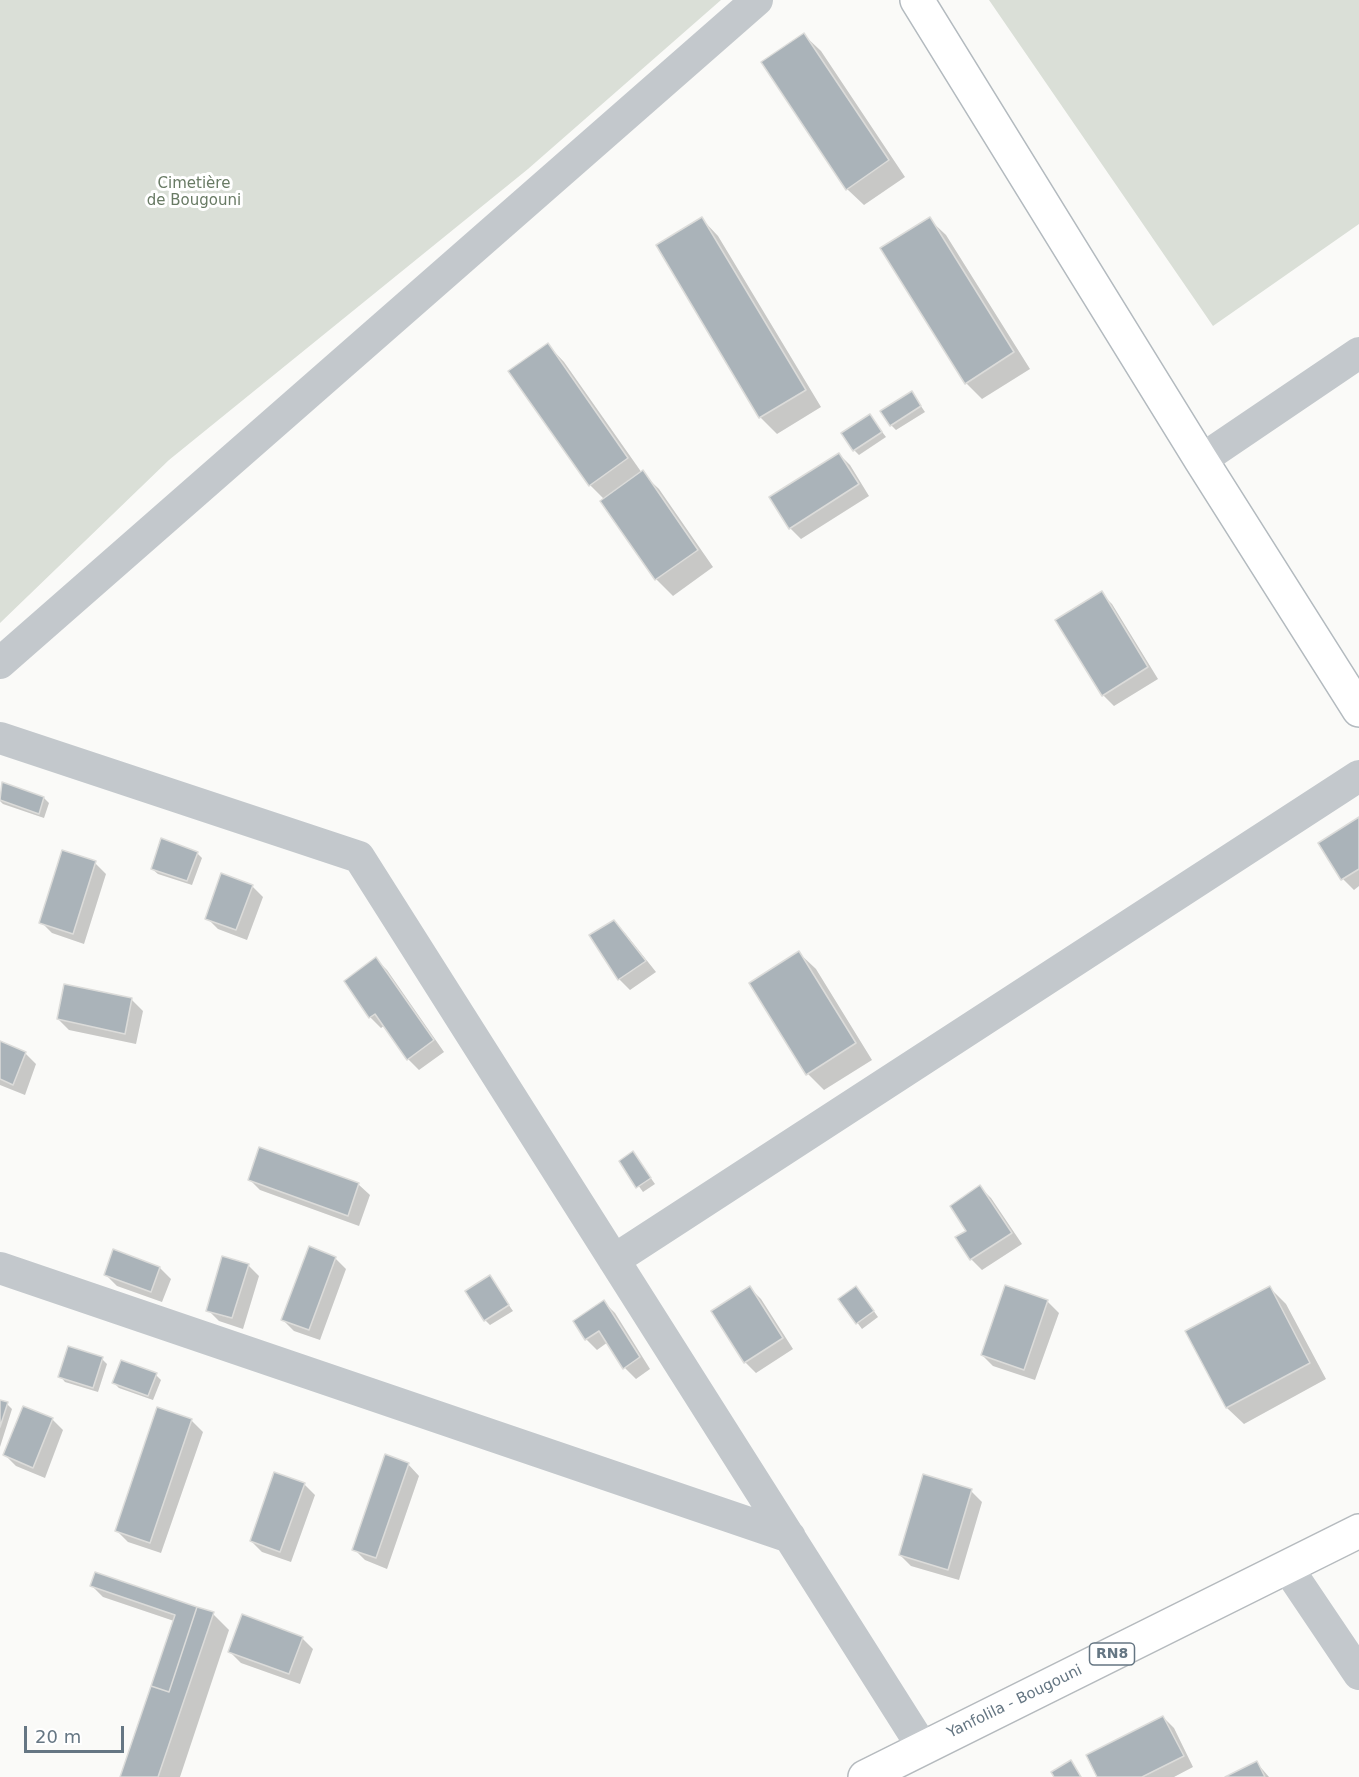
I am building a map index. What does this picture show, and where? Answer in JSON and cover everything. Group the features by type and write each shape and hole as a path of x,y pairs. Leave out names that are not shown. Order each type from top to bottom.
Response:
{"street":[{"path":"0,663 757,0"},
{"path":"916,0 1359,710"},
{"path":"1201,460 1359,353"},
{"path":"0,738 359,857 922,1748"},
{"path":"614,1260 1359,776"},
{"path":"0,1268 789,1537"},
{"name":"Yanfolila - Bougouni","path":"865,1777 1359,1531"},
{"path":"1287,1567 1359,1674"}],"green space":[{"name":"Cimetière de Bougouni","path":"0,0 721,0 528,169 169,460 0,623"},
{"path":"989,0 1359,0 1359,224 1213,326"}],"building":[{"path":"804,33 889,160 846,190 761,62"},
{"path":"702,217 806,390 759,418 656,245"},
{"path":"930,217 1014,352 965,384 880,248"},
{"path":"548,343 628,458 589,486 508,371"},
{"path":"912,391 921,406 890,426 880,411"},
{"path":"870,414 882,432 853,451 841,433"},
{"path":"839,453 859,484 789,529 769,497"},
{"path":"643,470 698,550 655,580 600,501"},
{"path":"1102,591 1148,667 1102,696 1055,620"},
{"path":"2,782 44,797 39,814 0,800"},
{"path":"1359,817 1359,869 1341,880 1318,843"},
{"path":"161,838 198,852 187,881 151,869"},
{"path":"62,850 96,861 73,934 39,923"},
{"path":"221,873 253,885 236,930 205,919"},
{"path":"614,920 646,961 618,980 589,935"},
{"path":"799,951 856,1043 806,1075 749,983"},
{"path":"376,957 434,1040 407,1060 375,1014 369,1018 344,981"},
{"path":"64,984 132,998 125,1034 57,1019"},
{"path":"0,1041 26,1052 13,1085 0,1079"},
{"path":"259,1147 359,1183 348,1216 248,1180"},
{"path":"633,1151 651,1178 636,1188 619,1161"},
{"path":"980,1185 1012,1233 970,1260 955,1237 966,1231 950,1206"},
{"path":"309,1246 336,1257 309,1330 281,1320"},
{"path":"113,1249 160,1267 151,1292 104,1275"},
{"path":"222,1256 249,1264 232,1318 206,1311"},
{"path":"490,1275 509,1305 484,1321 465,1291"},
{"path":"1005,1285 1048,1300 1024,1370 981,1355"},
{"path":"750,1286 783,1338 744,1363 711,1311"},
{"path":"856,1286 874,1311 856,1324 838,1299"},
{"path":"1270,1286 1310,1363 1226,1408 1185,1331"},
{"path":"604,1300 640,1357 623,1369 599,1331 585,1340 573,1321"},
{"path":"68,1346 103,1357 93,1388 58,1377"},
{"path":"121,1360 157,1373 148,1396 112,1383"},
{"path":"0,1400 8,1402 0,1427"},
{"path":"23,1406 53,1418 33,1468 3,1455"},
{"path":"157,1407 192,1419 150,1543 115,1531"},
{"path":"385,1454 409,1463 376,1558 352,1550"},
{"path":"274,1472 305,1483 280,1552 250,1541"},
{"path":"923,1474 972,1489 948,1570 899,1555"},
{"path":"95,1572 197,1607 169,1692 151,1686 175,1615 90,1586"},
{"path":"197,1607 214,1612 158,1777 120,1777 151,1686 169,1692"},
{"path":"242,1614 303,1637 289,1674 228,1652"},
{"path":"1163,1716 1184,1756 1142,1777 1097,1777 1086,1755"},
{"path":"1071,1760 1081,1777 1054,1777 1051,1772"},
{"path":"1257,1761 1265,1777 1225,1777"}]}
